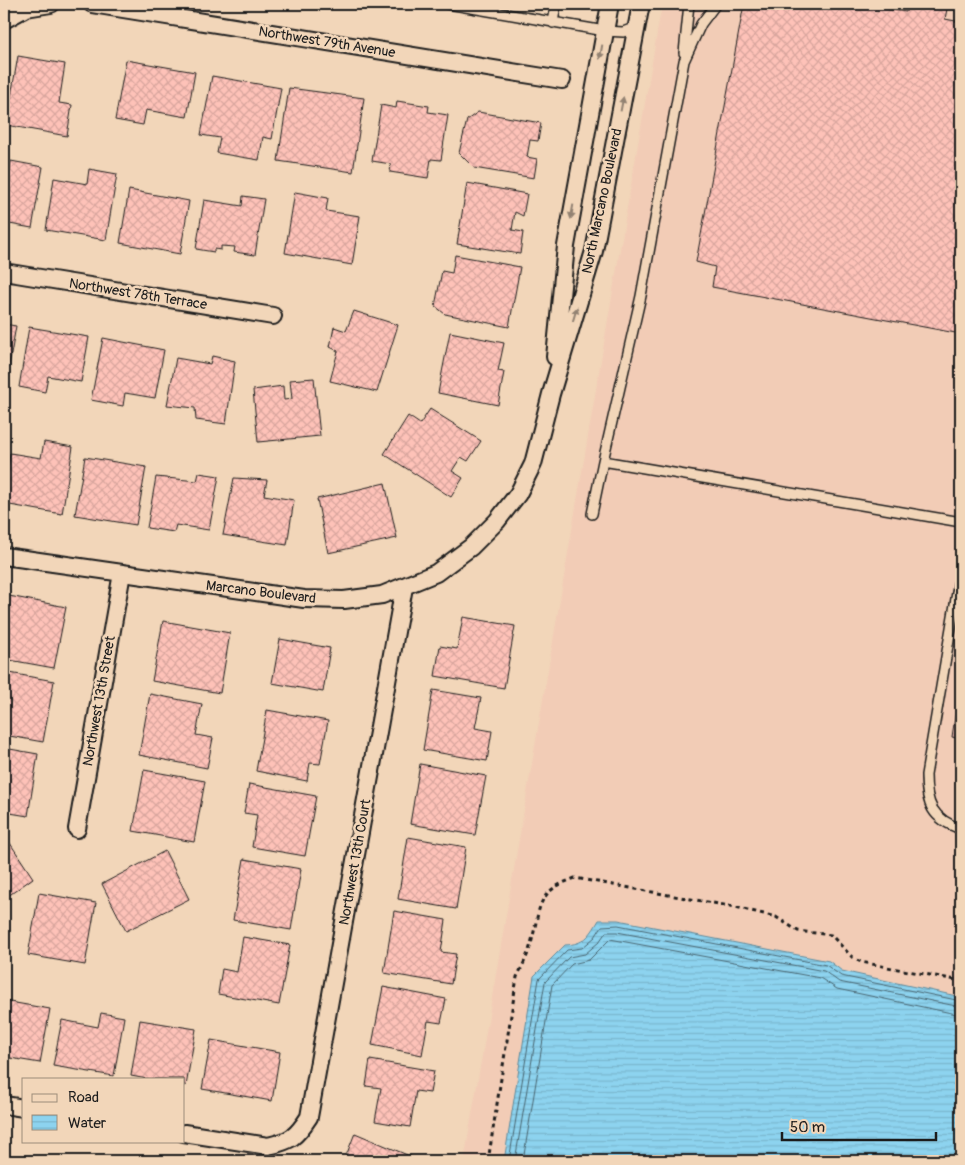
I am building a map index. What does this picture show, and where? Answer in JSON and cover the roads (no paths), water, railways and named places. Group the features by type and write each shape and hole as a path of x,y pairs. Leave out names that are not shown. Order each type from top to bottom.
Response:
{"street":[{"path":"4,20 26,8 51,4"},
{"name":"Northwest 79th Avenue","path":"92,4 562,80"},
{"name":"North Marcano Boulevard","path":"551,394 566,246 610,4"},
{"name":"North Marcano Boulevard","path":"497,521 518,494 533,464 551,394 594,251 641,4"},
{"name":"Northwest 78th Terrace","path":"4,272 273,316"},
{"name":"Marcano Boulevard","path":"4,556 304,599 344,600 382,595 436,573 471,546 497,521"},
{"name":"Northwest 13th Street","path":"77,829 122,573"},
{"name":"Northwest 13th Court","path":"185,1133 268,1146 282,1143 298,1134 309,1117 404,587"},
{"path":"4,1105 22,1108"}],"lane":[{"path":"448,4 605,31 623,32 636,27"},
{"path":"553,22 556,4"},
{"path":"592,514 641,296 684,61 689,4"},
{"path":"684,61 700,24 716,4"},
{"path":"603,461 961,522"},
{"path":"961,569 926,783 926,797 936,814 951,825 961,829"}],"water":[{"path":"599,920 618,920 829,961 842,971 961,997 961,1161 504,1161 534,976 565,945 577,943 585,939"}]}
